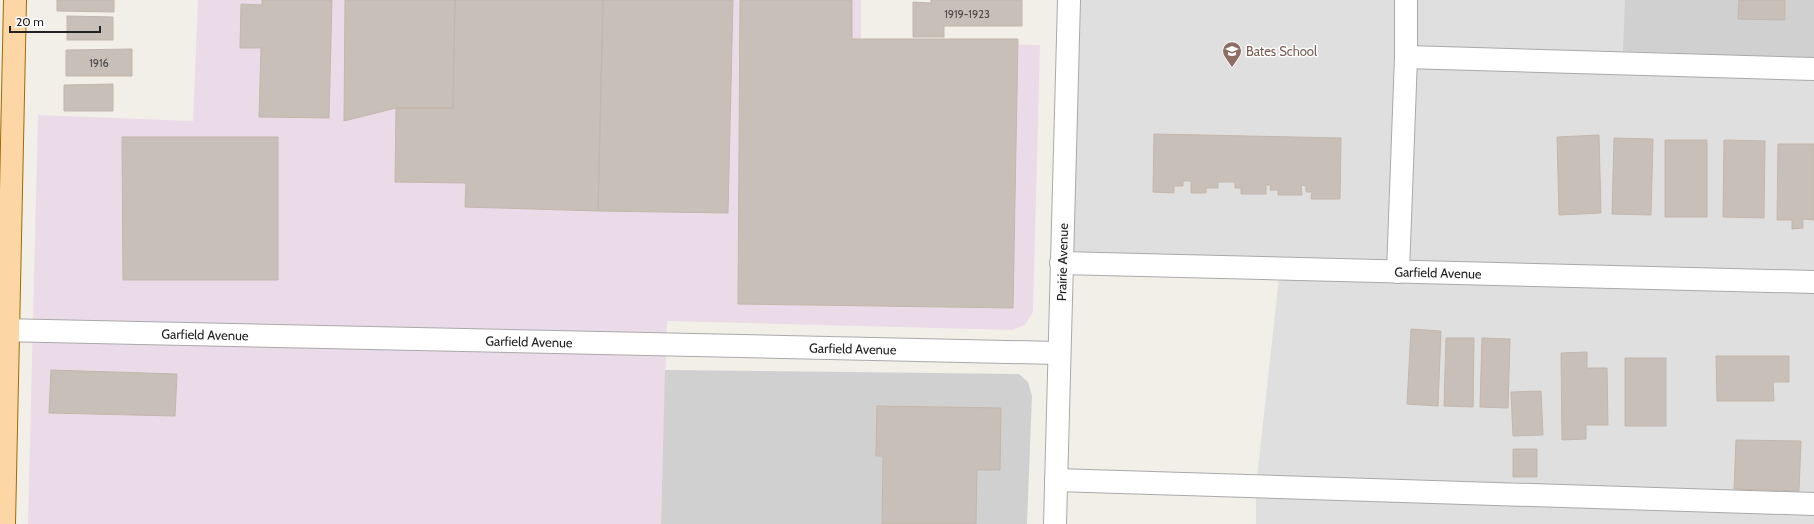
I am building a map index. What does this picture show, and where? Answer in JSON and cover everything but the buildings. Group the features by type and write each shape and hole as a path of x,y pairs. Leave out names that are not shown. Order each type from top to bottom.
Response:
{"main road":[{"path":"4,524 4,330 15,0"}],"street":[{"name":"Prairie Avenue","path":"1055,524 1058,353 1069,0"},
{"path":"1398,272 1406,57 1406,0"},
{"path":"1406,57 1814,69"},
{"name":"Garfield Avenue","path":"1061,263 1814,282"},
{"name":"Garfield Avenue","path":"4,330 1058,353"},
{"path":"1056,480 1814,504"}],"shaded area":[{"path":"198,0 861,0 861,40 1040,45 1033,312 1025,325 1012,330 667,321 661,524 28,524 38,115 193,121"},
{"path":"1068,0 1814,0 1814,524 1256,524 1256,486 1280,269 1061,263"},
{"path":"1625,0 1814,0 1814,58 1623,51"},
{"path":"665,370 1019,374 1028,382 1032,396 1027,524 661,524"}],"place":[{"name":"Bates School","path":"1232,68"}]}
